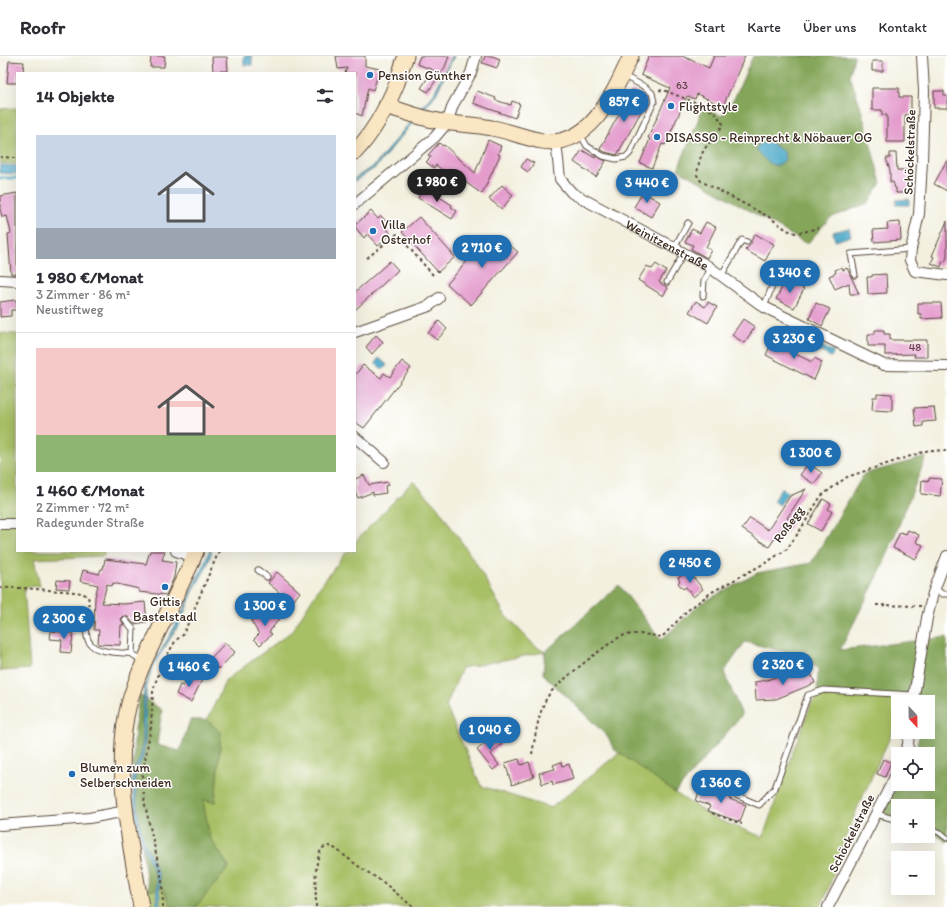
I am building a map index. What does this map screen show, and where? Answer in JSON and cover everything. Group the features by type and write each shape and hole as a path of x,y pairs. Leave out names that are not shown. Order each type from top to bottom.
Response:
{"main road":[{"path":"356,151 364,142 386,106 397,82 406,56"},
{"path":"386,106 417,116 447,122 501,129 543,141 556,141 574,137 589,126 598,115 615,88 631,56"},
{"path":"141,907 126,811 123,782 123,742 138,658 194,554"}],"street":[{"path":"356,203 435,137 447,122 453,105 471,73 476,56"},
{"name":"Schöckelstraße","path":"922,56 924,91 922,170 919,214 910,260 915,271 947,275"},
{"name":"Weinitzenstraße","path":"556,141 560,179 572,192 712,269 764,307"},
{"path":"0,280 16,281"},
{"path":"356,332 429,306 439,298"},
{"path":"764,307 884,365 947,366"},
{"path":"356,438 384,462"},
{"path":"0,524 16,524"},
{"path":"182,552 194,554"},
{"path":"914,695 930,606 947,556"},
{"name":"Schöckelstraße","path":"828,907 891,785"},
{"path":"0,825 71,820 126,811"}],"lane":[{"path":"580,134 587,146 603,156 616,159 626,157 630,153 654,102 652,93 648,89 622,75"},
{"path":"674,248 688,223"},
{"path":"721,276 742,240 747,242"},
{"path":"855,275 852,254 911,249"},
{"path":"668,282 684,253"},
{"path":"703,296 704,280 712,269"},
{"path":"764,307 773,284"},
{"path":"258,570 267,578"},
{"path":"935,588 942,594 947,594"},
{"path":"87,625 85,634 88,643 96,649 138,658 133,629 125,620"},
{"path":"722,789 759,805 775,788 808,695 824,690 891,696"},
{"path":"876,814 891,818"},
{"path":"935,831 947,838"}],"path":[{"path":"648,89 666,91 706,108 716,114 721,120 723,124 722,126 705,148 699,163 697,175 701,181 769,217 787,230 795,233 818,228"},
{"path":"0,157 16,158"},
{"path":"367,258 397,234 433,275"},
{"name":"Roßegg","path":"532,754 540,713 550,693 606,646 622,636 639,634 662,637 688,610 712,592 767,562 787,549 821,496 847,478 929,450 947,452"},
{"path":"163,907 162,880 145,805 142,776 151,727 153,692 162,664 176,640 182,635 218,552"},
{"path":"0,588 38,588 78,591 88,596 89,602 87,625"},
{"path":"876,605 930,606"},
{"path":"712,813 742,824"},
{"path":"316,907 318,856 322,848 329,846 336,849 358,866 384,882 413,907"}],"green space":[{"path":"753,56 854,56 850,76 860,105 881,183 868,203 830,218 807,244 678,169 703,108 722,116 734,99"},
{"path":"16,108 16,164 0,163 0,109"},
{"path":"0,333 16,334 16,552 104,552 104,556 34,559 40,586 24,587 30,669 0,671"},
{"path":"926,457 882,568 840,650 947,637 947,842 935,834 935,799 891,799 891,821 876,818 894,791 935,791 935,747 917,747 918,739 935,739 935,695 891,695 891,700 869,696 817,697 818,668 799,655 745,642 724,672 742,715 675,793 614,749 608,737 543,674 545,652 619,585 661,640 700,604 757,573 811,563 864,474"},
{"path":"413,481 436,505 476,563 505,615 535,646 545,652 462,668 446,706 481,786 551,808 620,752 675,793 716,819 763,837 812,702 817,697 869,696 891,700 891,735 856,811 826,895 820,907 196,907 229,867 210,838 202,800 215,802 221,733 207,720 226,680 292,631 319,588 346,552 356,552 356,541"},
{"path":"139,694 143,697 143,739 141,755 133,772 134,740"},
{"path":"145,699 162,710 157,745 180,751 190,720 207,720 221,733 215,802 203,800 210,838 229,867 196,907 172,907 162,888 160,888 159,876 144,842 139,823 135,774 143,757 145,740"},
{"path":"140,834 155,874 157,889 148,891"},
{"path":"162,888 172,907 146,907 144,893"}],"water":[{"path":"244,56 252,56 252,65 244,65"},
{"path":"452,56 454,56 436,94 376,167 356,180 356,177 375,165 434,93"},
{"path":"769,142 784,152 785,160 778,166 768,162 756,149 759,144"},
{"path":"0,165 16,166 16,174 0,173"},
{"path":"909,199 909,205 896,205 896,200"},
{"path":"849,228 851,236 835,241 833,232"},
{"path":"821,346 834,352 831,357 819,351"},
{"path":"379,358 387,365 383,370 375,363"},
{"path":"781,488 788,492 780,505 773,501"},
{"path":"209,552 212,552 206,568 194,589 181,621 152,668 146,689 145,740 143,757 135,774 139,823 144,842 159,876 160,907 157,907 156,877 142,843 136,821 132,776 141,755 143,739 142,725 144,688 151,667 184,609 192,588"}],"building":[{"path":"151,56 165,56 164,67 150,67"},
{"path":"336,56 365,56 365,66 380,69 373,90 368,88 362,116 356,113 356,72 345,72 347,68 338,69"},
{"path":"420,56 449,56 445,67 428,92 421,88 433,70 417,64"},
{"path":"485,56 492,56 500,59 497,68 482,63"},
{"path":"649,56 682,56 709,68 714,56 745,56 723,106 697,94 695,99 687,96 665,145 662,144 652,168 640,163 650,139 648,138 670,88 641,75"},
{"path":"212,57 227,57 228,71 213,71"},
{"path":"9,61 24,62 23,72 16,72 16,83 7,83"},
{"path":"872,61 883,61 883,71 872,71"},
{"path":"872,88 899,88 899,97 911,97 911,114 905,115 905,142 887,142 887,115 882,115 882,110 872,110"},
{"path":"632,90 648,99 617,155 605,152 600,149"},
{"path":"477,91 496,98 495,100 511,105 512,101 520,104 515,118 473,103"},
{"path":"934,91 944,91 944,96 947,96 947,108 934,108"},
{"path":"488,140 501,146 498,154 500,155 482,194 454,174 451,177 436,165 434,168 426,162 431,157 428,155 439,143 443,146 444,145 475,173"},
{"path":"582,150 595,158 596,156 606,161 596,177 574,162"},
{"path":"890,153 896,153 897,170 909,170 909,193 896,193 896,188 893,182 890,182 890,170 886,158 890,158"},
{"path":"526,159 534,163 528,172 521,167"},
{"path":"947,160 947,191 934,184"},
{"path":"502,185 513,195 502,209 489,199"},
{"path":"424,187 452,205 451,207 457,211 452,219 418,198"},
{"path":"643,192 660,202 651,217 634,207"},
{"path":"16,193 16,274 11,274 8,234 11,233 7,216 2,217 0,209 0,196"},
{"name":"Villa Osterhof","path":"371,211 378,219 381,216 387,223 384,225 391,234 378,246 367,234 364,238 356,228 356,224"},
{"path":"419,217 455,257 438,272 402,232"},
{"path":"947,221 947,257 945,262 943,261 941,267 931,263 934,257 932,256"},
{"path":"706,222 716,227 706,247 711,250 707,258 691,249 693,245 685,242 692,229 700,233"},
{"path":"900,222 901,240 874,242 873,230 888,229 887,223"},
{"path":"755,234 774,244 765,261 745,250 751,244"},
{"path":"499,236 518,252 471,305 447,284 485,241 490,246"},
{"path":"390,261 398,270 356,309 356,291"},
{"path":"656,264 666,271 659,282 668,288 663,296 638,280 647,266 652,269"},
{"path":"776,266 788,273 782,283 770,276"},
{"path":"842,267 843,270 847,268 859,294 850,294 849,283 835,289 829,276 836,273 835,270"},
{"path":"886,274 887,293 868,294 867,277"},
{"path":"786,280 804,289 794,308 776,299"},
{"path":"16,300 16,310 11,310 11,316 0,317 0,302"},
{"path":"696,301 705,307 708,302 717,307 708,323 689,312"},
{"path":"816,303 830,309 822,326 809,319"},
{"path":"918,303 941,303 942,318 921,319 921,314 918,314"},
{"path":"743,319 755,327 744,343 732,335"},
{"path":"439,321 447,329 437,340 428,333"},
{"path":"875,330 884,330 884,334 890,334 890,340 927,340 927,357 914,357 915,354 885,355 885,346 868,346 868,334 875,334"},
{"path":"376,335 383,342 372,354 366,347"},
{"path":"773,340 789,348 787,350 812,362 814,358 822,362 814,380 766,355"},
{"path":"402,361 411,368 364,428 356,423 356,374 363,365 381,378 384,373 390,377"},
{"path":"877,393 892,394 892,411 872,410 873,397 877,397"},
{"path":"934,407 936,421 923,422 923,426 916,427 914,408"},
{"path":"808,463 822,473 814,484 800,475"},
{"path":"364,475 369,485 388,482 389,485 385,486 386,493 373,495 373,492 358,498 356,494 356,479"},
{"path":"929,478 942,479 940,496 921,494 922,480 929,481"},
{"path":"806,489 787,518 793,522 786,533 781,529 769,547 742,529 750,518 768,530 790,496"},
{"path":"823,499 831,504 828,509 832,512 821,531 808,524"},
{"path":"908,530 919,535 916,542 923,545 916,559 893,548 900,532 906,534"},
{"path":"150,552 165,552 162,560 176,562 174,577 166,595 139,592 139,589 113,583 112,586 107,584 102,603 124,604 145,602 147,622 134,624 128,617 124,616 121,619 124,625 121,625 120,645 98,644 99,630 94,630 95,597 98,585 80,581 83,570 99,574 101,569 103,569 105,559 146,564"},
{"path":"688,571 703,589 693,597 686,587 683,589 678,583 680,581 678,578"},
{"path":"277,572 300,592 292,603 268,583"},
{"path":"57,580 70,581 69,589 56,588"},
{"path":"274,611 280,618 269,632 272,634 260,645 254,639 259,634 251,621 260,616 263,621"},
{"path":"51,631 73,633 71,653 61,652 62,640 50,639"},
{"path":"225,643 235,652 219,669 209,660"},
{"path":"809,669 815,683 776,699 756,700 755,682 767,680 784,674 786,679"},
{"path":"189,674 202,680 191,702 176,694 180,685 183,686"},
{"path":"492,733 502,744 491,754 499,765 493,770 477,750 488,741 486,739"},
{"path":"519,759 521,765 529,762 534,777 512,785 505,763"},
{"path":"883,759 891,762 885,777 877,774"},
{"path":"561,762 562,766 569,764 573,779 553,785 552,781 542,784 539,773 555,769 553,765"},
{"path":"701,785 730,797 729,799 746,805 740,822 708,811 710,806 696,801"}],"waterway":[{"path":"0,178 16,178"}],"place":[{"name":"Pension Günther","path":"370,75"},
{"name":"Flightstyle","path":"671,106"},
{"name":"DISASSO - Reinprecht & Nöbauer OG","path":"657,137"},
{"name":"Villa Osterhof","path":"373,231"},
{"name":"Gittis Bastelstadl","path":"165,587"},
{"name":"Blumen zum Selberschneiden","path":"72,774"}]}
